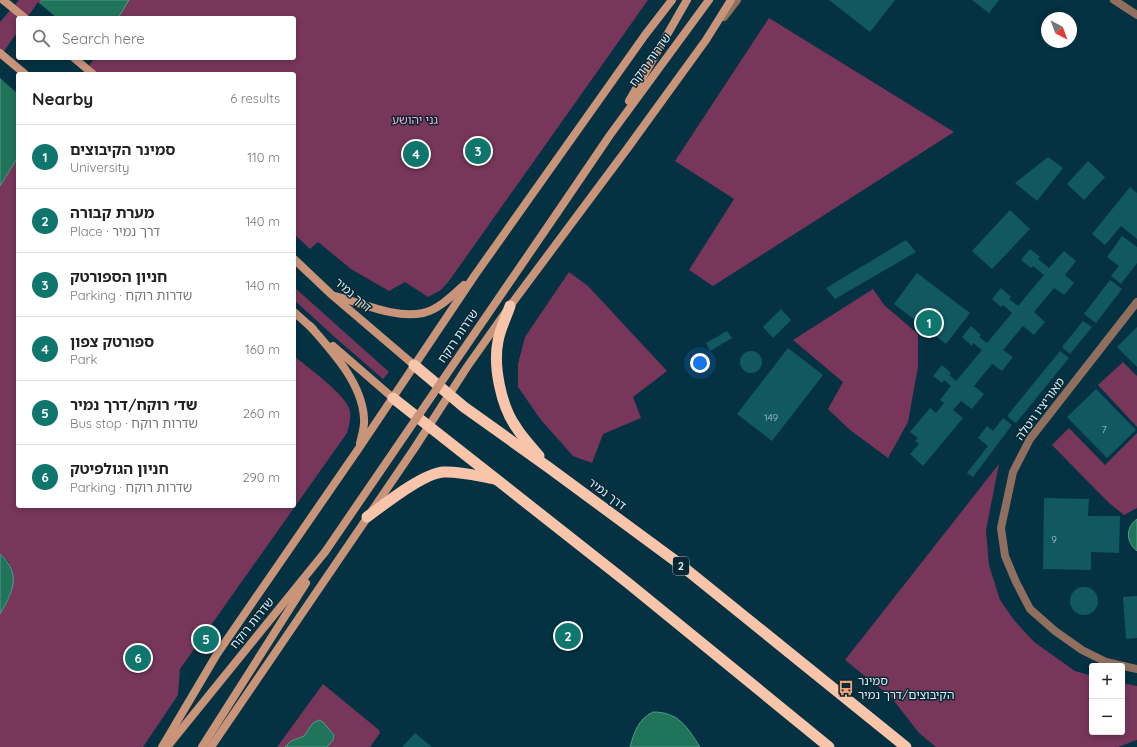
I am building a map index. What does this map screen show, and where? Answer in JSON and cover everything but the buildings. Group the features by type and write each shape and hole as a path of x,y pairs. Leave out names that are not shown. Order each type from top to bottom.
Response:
{"highway":[{"path":"510,306 498,341 497,359 501,395 515,427 548,467"},
{"name":"דרך נמיר","path":"414,365 464,407 677,562 906,747"},
{"path":"393,398 622,578 829,747"},
{"path":"367,517 419,482 442,472 460,473 497,480"}],"main road":[{"path":"3,0 23,16"},
{"path":"162,747 217,654 359,448 475,275 645,35 672,0"},
{"name":"שדרות רוקח","path":"610,134 687,0"},
{"name":"שדרות רוקח","path":"202,747 325,552 610,134 709,0"},
{"path":"211,747 510,306 706,40 731,0"},
{"path":"0,53 23,72"},
{"path":"76,60 91,72"},
{"name":"דרך נמיר","path":"296,261 332,295 414,365"},
{"path":"332,295 394,313 409,314 424,312 450,298 475,275"},
{"path":"296,314 393,398"},
{"path":"310,326 333,352 359,395 364,418 363,432 359,448"},
{"name":"שדרות רוקח","path":"167,747 325,552"}],"street":[{"path":"706,40 737,0"},
{"path":"1114,0 1137,15"},
{"name":"מאוריציו ויטלה","path":"1137,302 1030,439 1013,472 1001,528 1005,556 1030,609 1055,631 1082,650 1106,662 1137,669"}],"green space":[{"path":"19,0 42,0 30,16 16,16 16,36 0,61 0,22"},
{"name":"גני יהושע","path":"129,0 648,0 449,281 441,290 428,297 405,282 389,291 351,269 318,242 310,249 296,236 296,72 82,72 90,60 296,60 296,16 119,16"},
{"path":"769,18 954,132 713,286 689,270 734,199 675,161"},
{"path":"16,160 16,508 294,508 180,669 178,695 143,747 0,747 0,614 10,597 12,570 8,561 0,554 0,186"},
{"path":"569,272 588,286 667,371 633,397 641,418 603,434 592,463 573,456 541,420 518,387 518,364 525,337"},
{"path":"296,289 389,372 383,379 296,302"},
{"path":"873,289 884,305 918,334 918,367 908,422 888,458 850,430 828,409 843,382 793,340"},
{"path":"296,358 334,389 347,404 350,411 350,420 347,433 296,505"},
{"path":"1123,362 1137,376 1137,427 1098,385"},
{"path":"1069,428 1105,465 1137,433 1137,508 1124,515 1108,502 1052,445"},
{"path":"999,464 986,530 989,565 1000,600 1014,620 1034,642 1075,671 1089,675 1089,735 1125,735 1125,684 1137,686 1137,740 1118,747 936,747 919,733 891,697 845,660"},
{"path":"323,684 379,730 380,733 370,747 277,747"}],"shaded area":[{"path":"42,0 129,0 119,16 30,16"},
{"path":"16,58 16,60 18,60 18,72 16,72 16,160 0,186 0,61"},
{"path":"1137,519 1137,551 1133,547 1128,535 1130,527"},
{"path":"0,554 7,561 11,569 13,583 12,591 0,614"},
{"path":"653,712 662,713 676,718 691,733 700,747 630,747 640,722"},
{"path":"319,720 323,722 334,735 333,740 327,747 285,747 291,741 304,736 313,723"}],"pier":[{"path":"38,2 55,16 28,16"},
{"path":"16,34 16,60 93,60 84,72 16,72 16,92 0,78 0,57"}],"place":[{"name":"חניון הספורטק","path":"478,151"},
{"name":"ספורטק צפון","path":"416,154"},
{"name":"סמינר הקיבוצים","path":"929,323"},
{"name":"מערת קבורה","path":"568,636"},
{"name":"שד׳ רוקח/דרך נמיר","path":"206,639"},
{"name":"חניון הגולפיטק","path":"138,658"},
{"name":"סמינר הקיבוצים/דרך נמיר","path":"846,688"}]}
